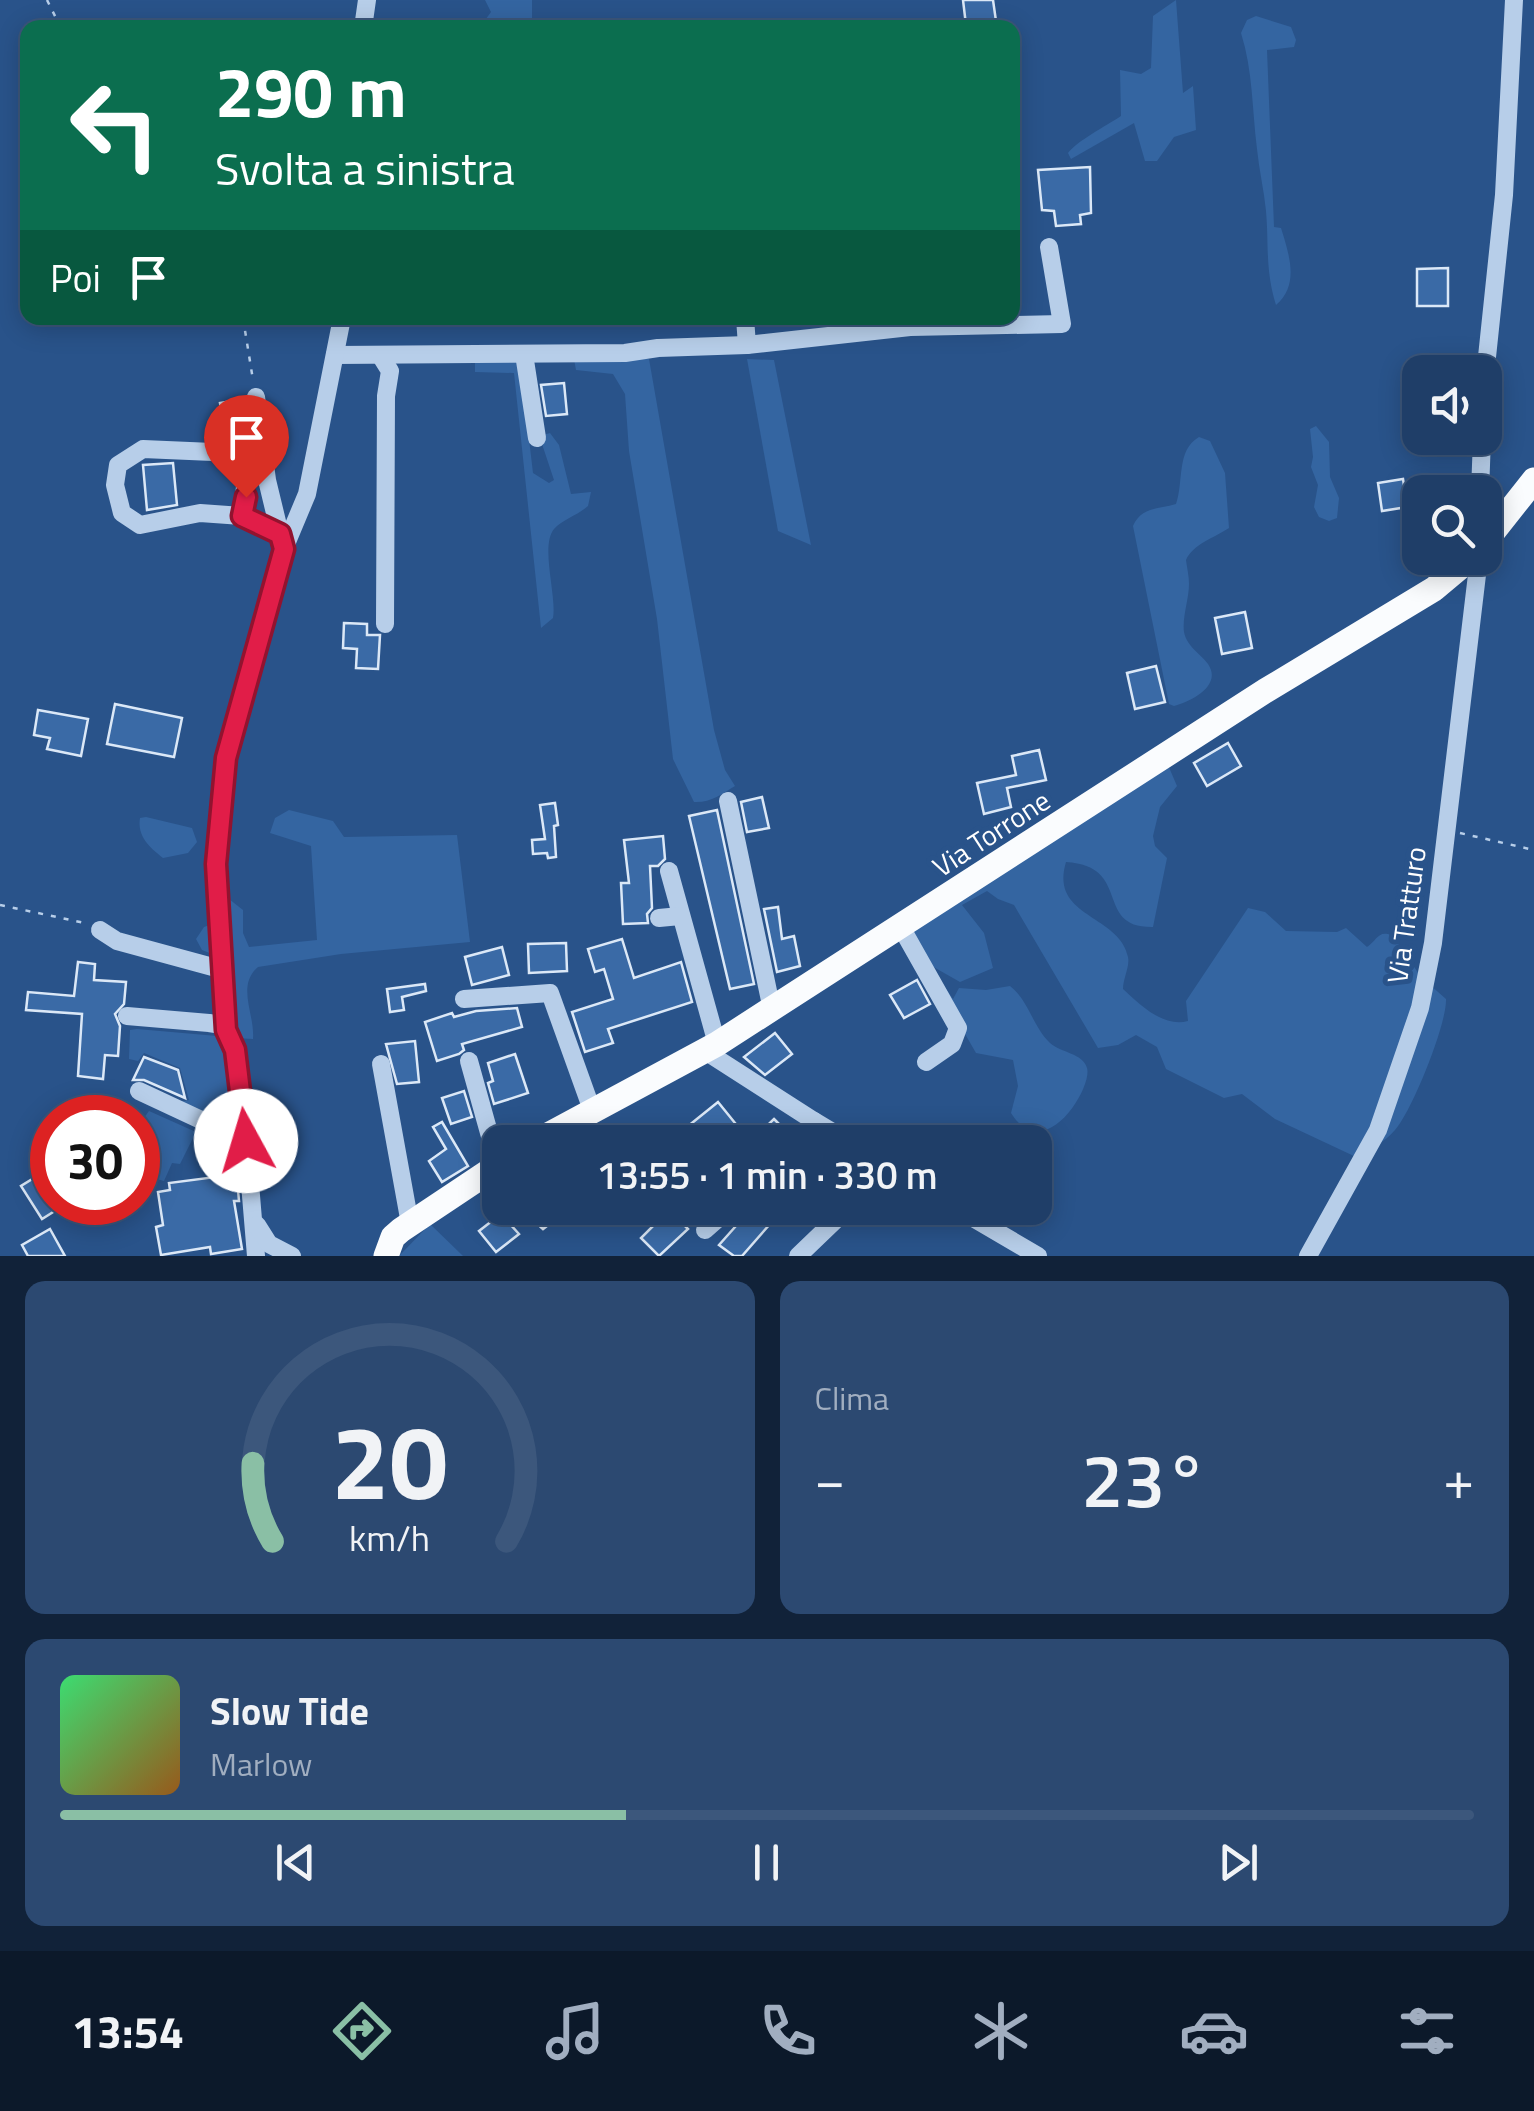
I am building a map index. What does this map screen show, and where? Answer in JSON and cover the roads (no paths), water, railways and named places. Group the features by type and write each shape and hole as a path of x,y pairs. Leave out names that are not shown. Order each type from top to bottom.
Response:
{"main road":[{"path":"1502,518 1534,480"},
{"name":"Via Torrone","path":"565,1125 711,1048 1451,575"},
{"path":"382,1255 393,1237 482,1175"}],"street":[{"path":"1487,355 1504,195 1514,0"},
{"path":"1020,325 1062,324 1049,247"},
{"path":"256,1256 235,1050 226,1030 216,864 226,758 282,542 307,494 341,325"},
{"path":"745,325 746,345"},
{"path":"335,355 625,353 746,345 910,327 1011,325"},
{"path":"524,354 537,438"},
{"path":"380,355 390,370 386,396 385,624"},
{"path":"256,397 267,480 282,542"},
{"path":"242,516 247,467 236,453 143,448 118,466 115,484 122,512 140,525 200,512 242,516 282,542"},
{"name":"Via Tratturo","path":"1312,1255 1378,1130 1406,1057 1433,943 1480,575"},
{"path":"728,800 772,1010"},
{"path":"669,872 711,1048 821,1125"},
{"path":"658,918 680,916"},
{"path":"901,927 958,1028 952,1044 926,1062"},
{"path":"100,930 117,941 220,970"},
{"path":"464,1000 550,994 592,1110"},
{"path":"127,1016 209,1023 226,1030"},
{"path":"469,1061 488,1125"},
{"path":"381,1064 410,1224"},
{"path":"138,1091 246,1141"},
{"path":"813,1125 814,1121"},
{"path":"254,1222 268,1244 292,1256"},
{"path":"705,1230 711,1225"},
{"path":"798,1256 830,1225"},
{"path":"985,1225 1038,1256"}]}
